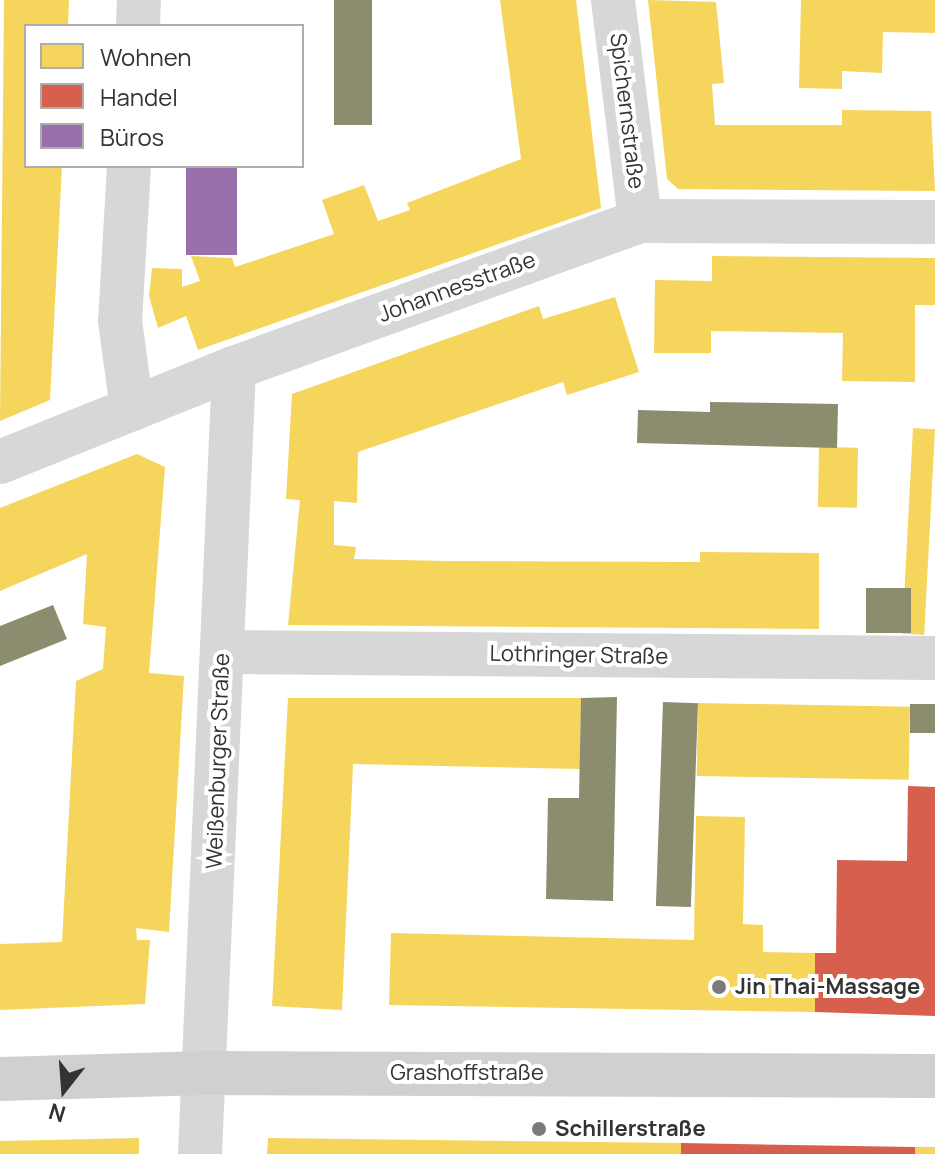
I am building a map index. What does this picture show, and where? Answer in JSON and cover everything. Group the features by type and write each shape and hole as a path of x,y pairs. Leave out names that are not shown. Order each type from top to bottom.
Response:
{"street":[{"path":"138,24 139,0"},
{"name":"Spichernstraße","path":"613,0 640,221"},
{"path":"129,168 120,321 132,409"},
{"name":"Johannesstraße","path":"0,462 234,368 640,221 935,222"},
{"name":"Weißenburger Straße","path":"200,1154 234,368"},
{"name":"Lothringer Straße","path":"222,652 935,658"},
{"name":"Grashoffstraße","path":"0,1079 205,1073 935,1076"}],"building: Wohnen":[{"path":"4,0 69,0 68,24 24,24 24,168 62,168 50,400 0,421"},
{"path":"500,0 576,0 601,208 198,350 186,316 158,328 149,296 152,268 182,269 182,287 200,281 191,256 232,258 235,267 334,234 322,200 364,185 378,221 410,210 407,203 521,159"},
{"path":"648,0 716,2 724,83 712,84 715,125 842,125 842,110 931,111 935,191 678,189 667,179"},
{"path":"801,0 935,0 935,33 883,32 882,73 842,71 842,89 799,88"},
{"path":"712,256 935,258 935,305 915,305 915,382 842,381 843,333 711,331 711,353 654,353 655,280 712,281"},
{"path":"615,297 639,372 567,395 563,382 358,452 357,503 334,501 334,545 356,547 354,559 447,561 700,562 700,552 819,553 819,629 288,625 300,500 286,499 292,394 539,306 543,319"},
{"path":"913,428 935,429 924,635 902,634"},
{"path":"819,447 858,448 857,508 818,507"},
{"path":"137,454 165,467 149,673 184,676 169,932 136,928 137,940 150,940 145,1004 0,1010 0,944 62,942 76,681 103,669 106,627 83,624 87,554 0,591 0,508"},
{"path":"288,698 581,698 580,769 353,764 342,1010 272,1006"},
{"path":"698,703 910,707 909,780 697,776"},
{"path":"696,816 745,817 743,924 763,925 763,952 815,953 815,1012 389,1005 391,933 694,940"},
{"path":"139,1138 139,1154 0,1154 0,1141"},
{"path":"268,1138 681,1143 681,1154 267,1154"},
{"path":"915,1147 935,1147 935,1154 915,1154"}],"building: Handel":[{"path":"908,786 935,787 935,1016 815,1012 815,953 836,953 837,860 907,861"},
{"path":"681,1143 915,1147 915,1154 681,1154"}],"building: Büros":[{"path":"186,168 237,168 237,255 186,255"}],"building: Industrie":[{"path":"334,0 372,0 372,125 334,125"},
{"path":"710,402 838,404 837,448 637,443 638,410 710,412"},
{"path":"866,588 911,588 911,633 866,633"},
{"path":"53,605 67,639 0,666 0,626"},
{"path":"617,697 613,901 546,899 548,798 579,798 581,698"},
{"path":"663,702 698,703 691,907 656,906"},
{"path":"910,704 935,704 935,733 910,733"}],"place":[{"name":"Jin Thai-Massage","path":"719,987"},
{"name":"Schillerstraße","path":"539,1129"}]}
